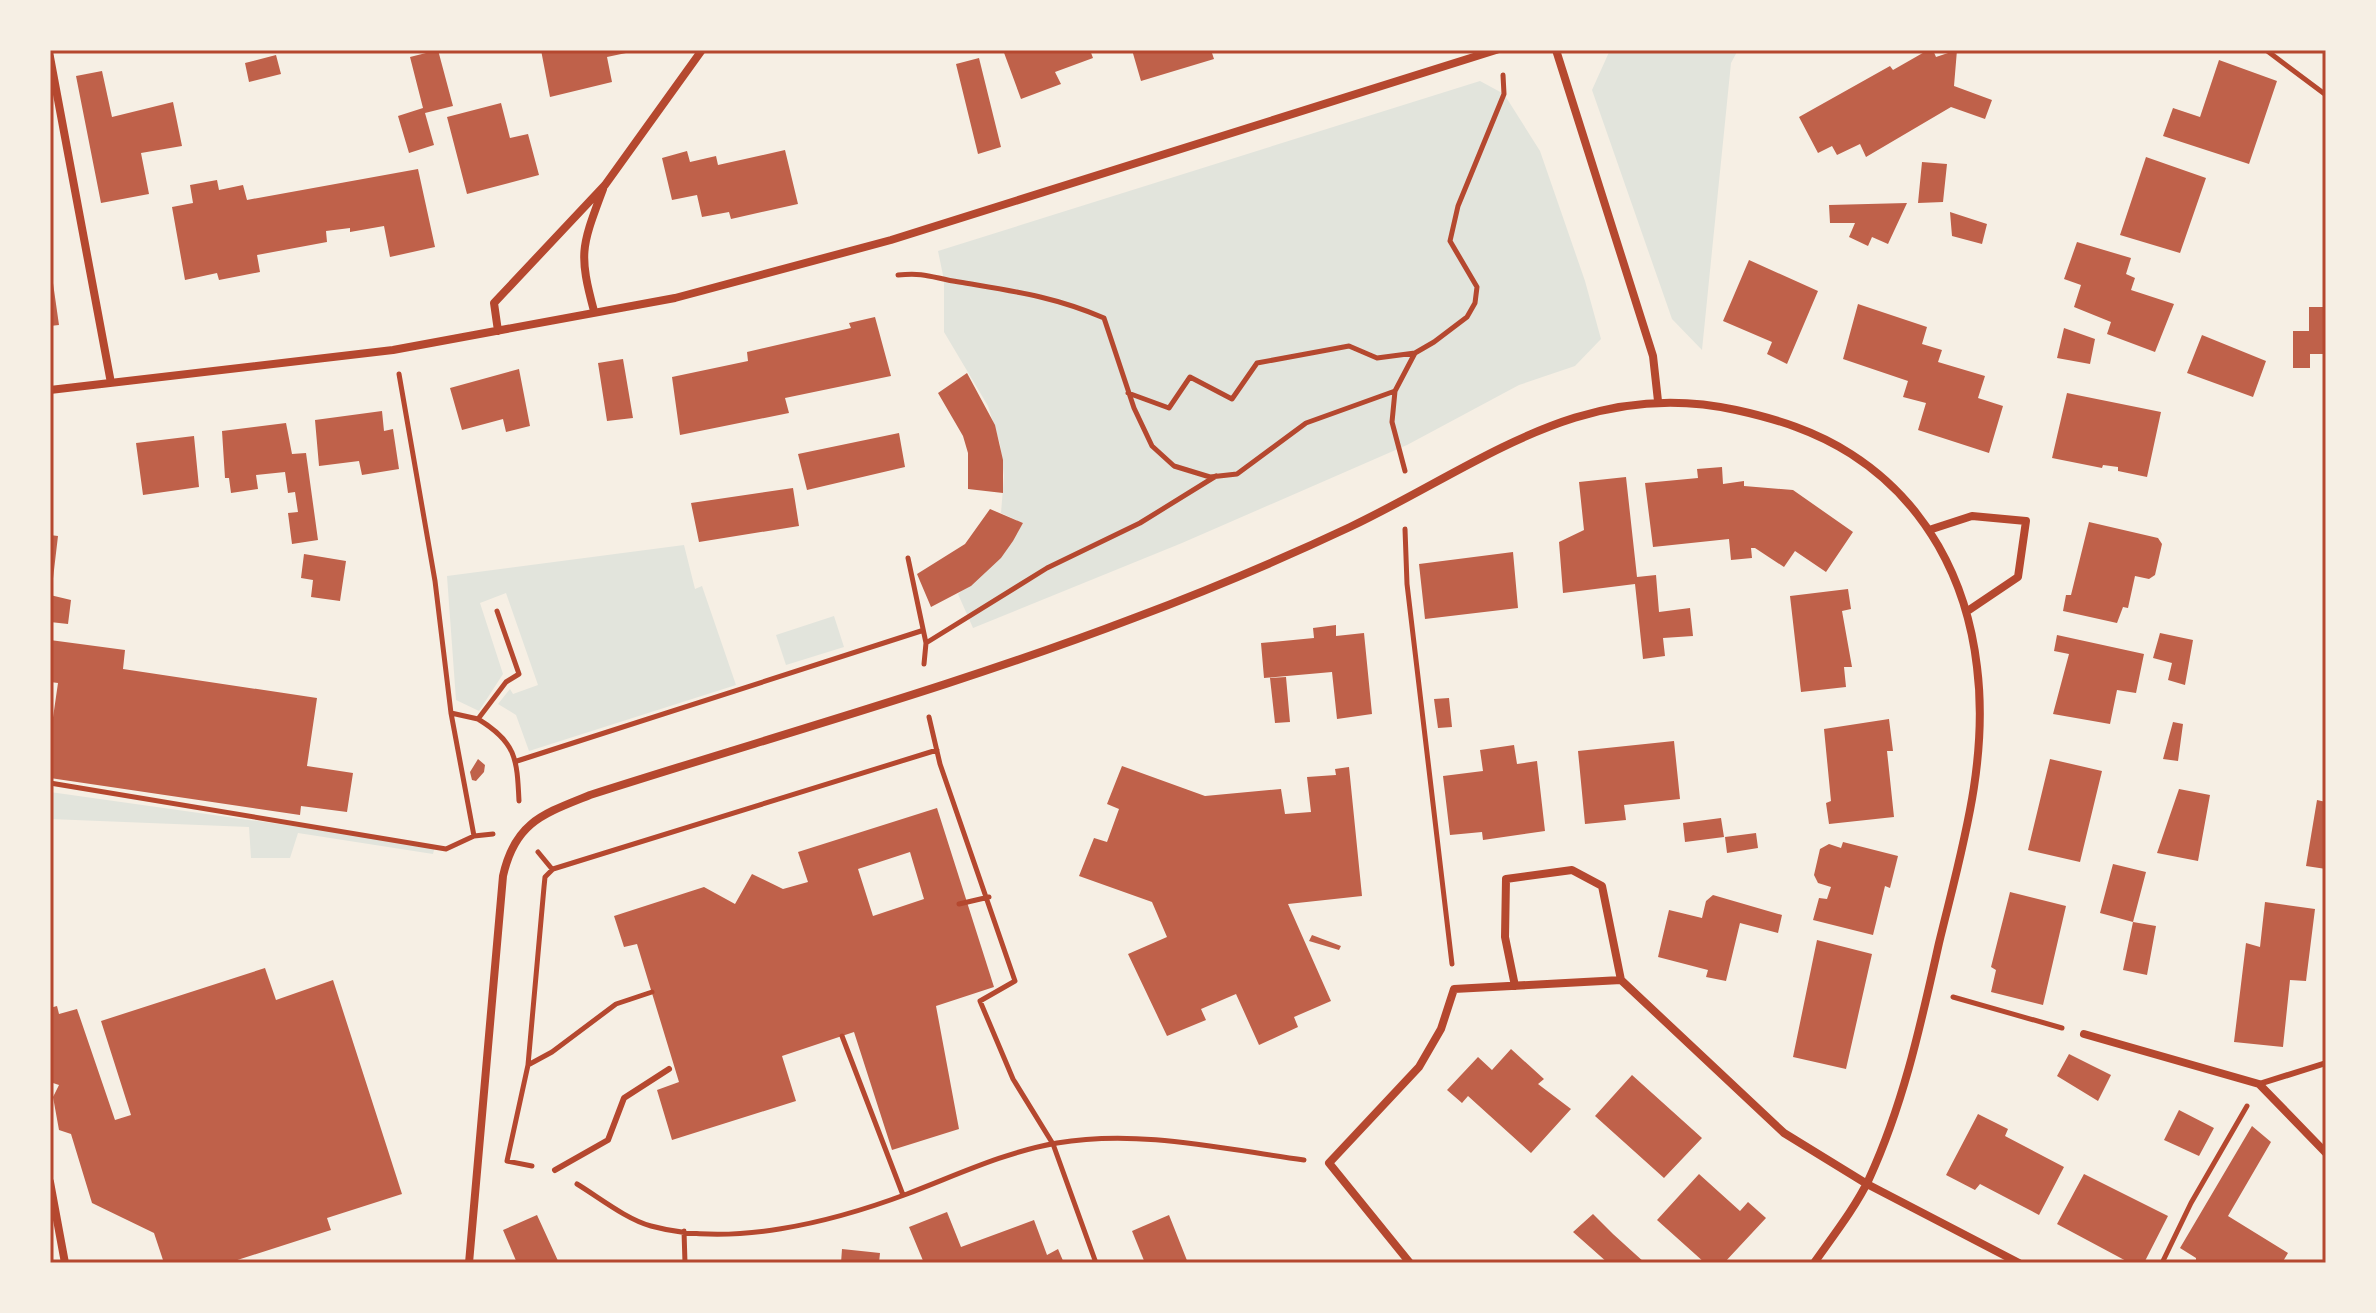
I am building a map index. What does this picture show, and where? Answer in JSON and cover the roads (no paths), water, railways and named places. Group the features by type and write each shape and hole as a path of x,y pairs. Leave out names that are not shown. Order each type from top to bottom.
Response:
{"street":[{"path":"498,331 494,303 605,185 702,50"},
{"path":"50,390 393,350 675,298 891,240 1496,50"},
{"path":"1556,50 1653,356 1658,401"},
{"path":"50,57 111,383"},
{"path":"594,311 584,274 582,245 605,185"},
{"path":"469,1263 503,876 513,843 521,832 547,812 590,795 923,689 1133,618 1352,526 1522,436 1583,412 1658,401 1697,403 1770,417 1832,442 1889,482 1929,530 1969,610 1980,689 1981,738 1974,797 1898,1109 1867,1184 1814,1263"},
{"path":"1929,530 1972,516 2026,521 2018,577 1969,610"},
{"path":"1515,986 1505,937 1506,879 1572,870 1602,886 1621,980 1784,1133 1867,1184 2019,1263"},
{"path":"1410,1263 1329,1163 1419,1067 1441,1029 1454,989 1621,980"},
{"path":"2084,1034 2259,1084 2326,1153"},
{"path":"50,1182 65,1263"}],"lane":[{"path":"2259,1084 2326,1063"},
{"path":"555,1170 608,1140 624,1098 669,1069"}]}
